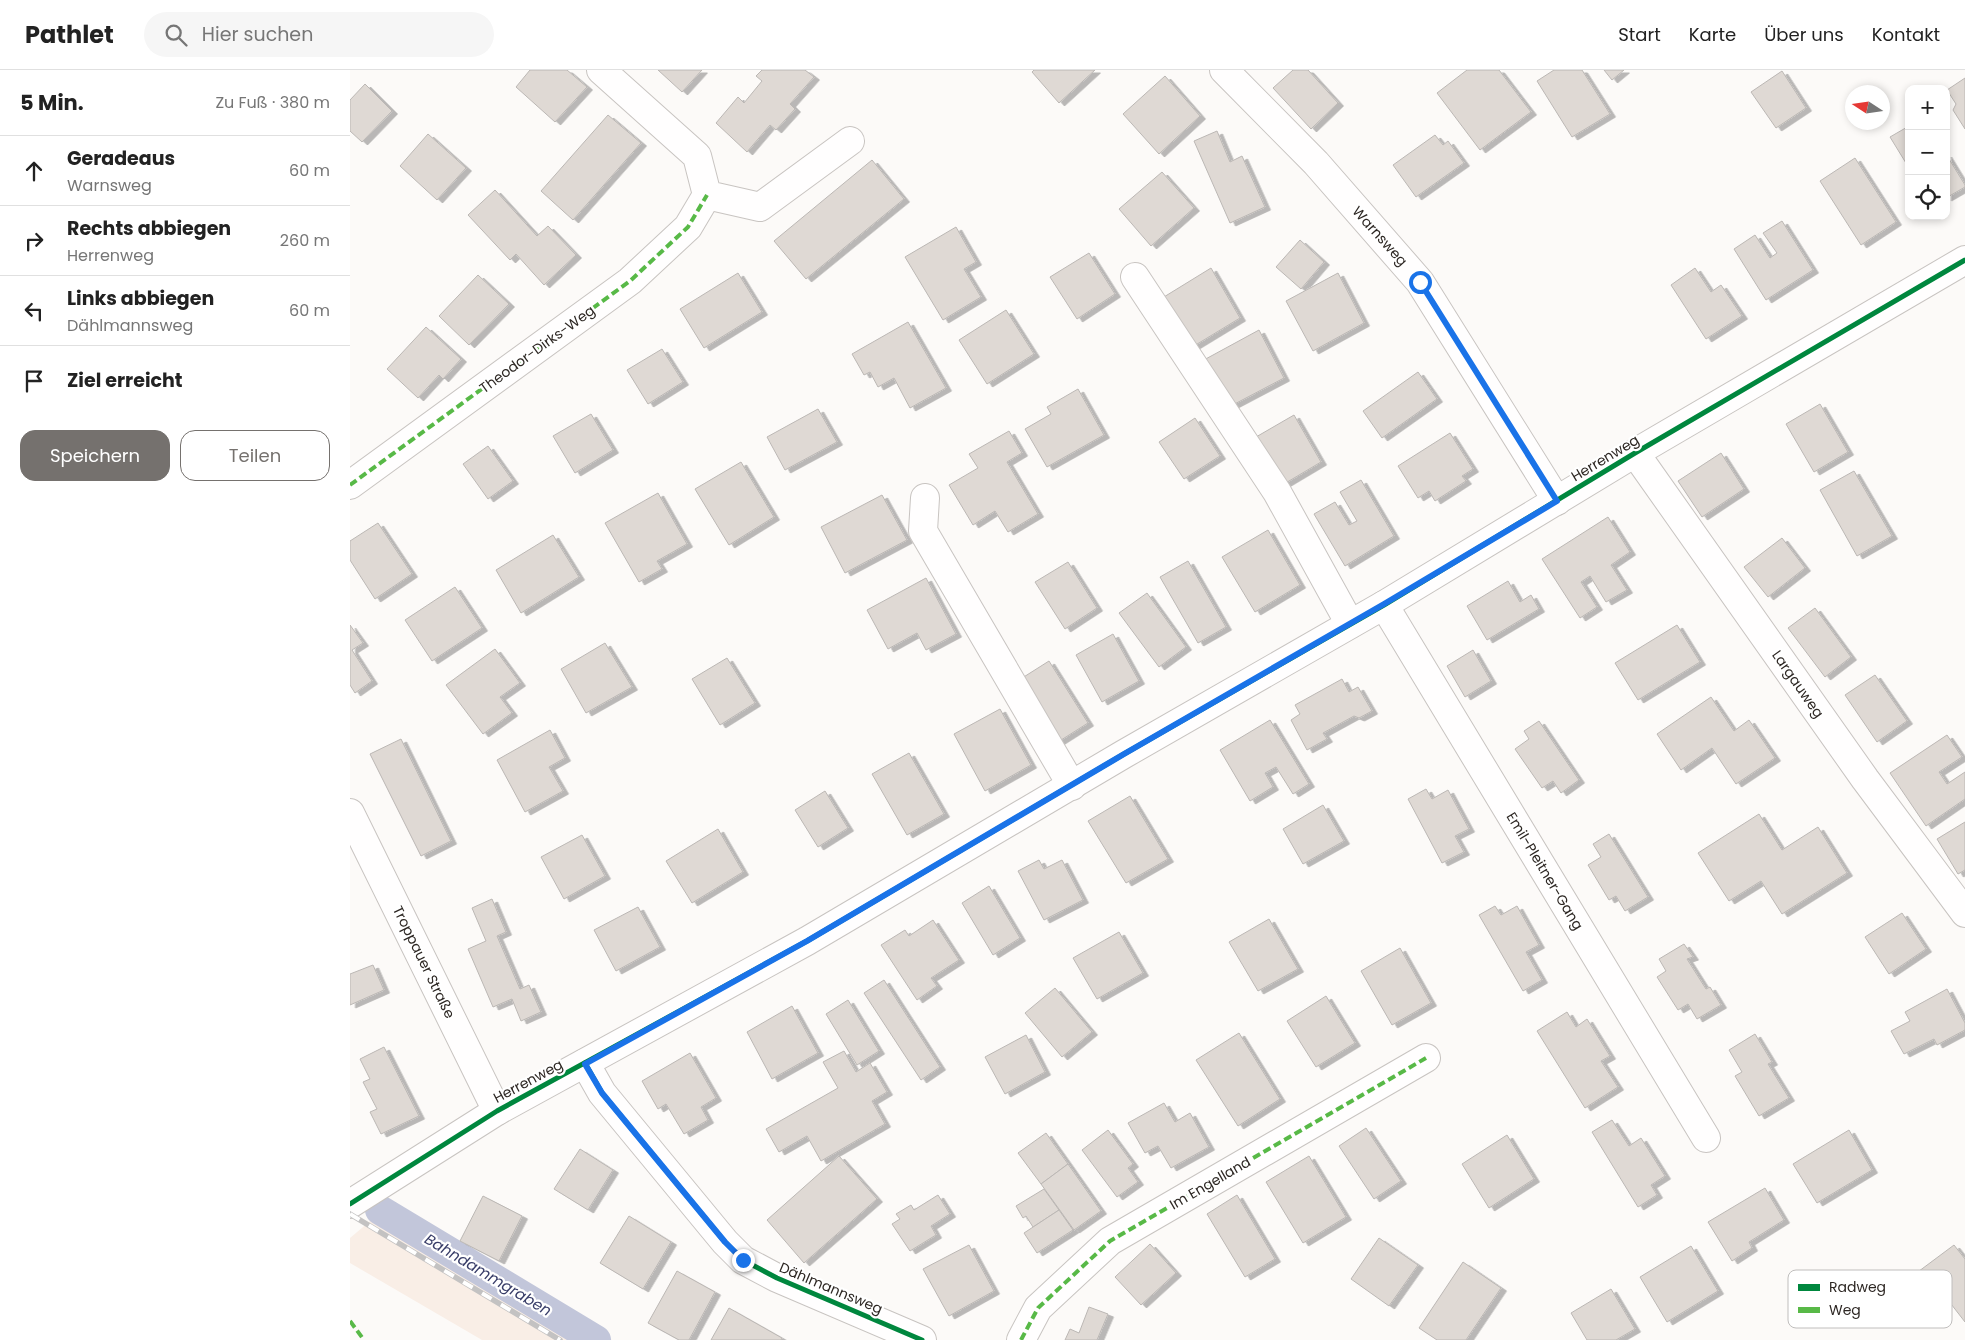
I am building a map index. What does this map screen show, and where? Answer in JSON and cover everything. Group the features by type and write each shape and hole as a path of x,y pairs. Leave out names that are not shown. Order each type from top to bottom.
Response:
{"street":[{"path":"601,70 697,156 707,195 760,207 850,141"},
{"name":"Warnsweg","path":"1224,70 1316,163 1420,282 1557,501"},
{"name":"Theodor-Dirks-Weg","path":"350,485 630,281 688,227 707,195"},
{"name":"Herrenweg","path":"350,1204 497,1110 585,1064 807,941 1350,624 1635,453 1965,260"},
{"path":"1135,277 1277,492 1350,624"},
{"name":"Largauweg","path":"1635,453 1865,780 1965,913"},
{"path":"925,498 923,531 1072,786"},
{"name":"Emil-Pleitner-Gang","path":"1384,604 1706,1138"},
{"name":"Troppauer Straße","path":"350,813 497,1110"},
{"name":"Im Engelland","path":"1021,1340 1038,1308 1110,1241 1426,1058"},
{"name":"Dählmannsweg","path":"585,1064 602,1093 725,1242 743,1260 777,1278 922,1340"}],"shaded area":[{"path":"388,1206 612,1340 482,1340 350,1263 350,1238"}],"building":[{"path":"530,70 567,70 587,87 555,122 516,87"},
{"path":"658,70 702,70 682,92"},
{"path":"762,70 805,70 814,77 790,104 795,109 776,130 770,125 747,152 716,123 738,97 744,103 762,81 756,76"},
{"path":"1034,70 1095,70 1059,103 1032,72"},
{"path":"1293,70 1308,70 1338,103 1311,129 1273,88"},
{"path":"1467,70 1499,70 1531,112 1480,150 1437,93"},
{"path":"1554,70 1582,70 1610,114 1572,137 1537,81"},
{"path":"1604,70 1624,70 1612,80"},
{"path":"1782,71 1806,108 1776,128 1751,92"},
{"path":"1165,76 1200,116 1159,154 1123,114"},
{"path":"1965,78 1965,129 1953,110 1956,104 1950,95 1950,88"},
{"path":"365,84 392,111 362,142 350,131 350,100"},
{"path":"608,115 641,143 573,220 541,191"},
{"path":"1905,128 1905,161 1890,137"},
{"path":"1217,131 1230,162 1242,156 1265,207 1230,223 1194,141"},
{"path":"428,134 466,168 437,200 400,166"},
{"path":"1435,135 1443,145 1448,141 1464,163 1416,197 1393,165"},
{"path":"1855,158 1896,222 1861,245 1820,181"},
{"path":"872,160 904,199 806,279 774,241"},
{"path":"1950,161 1965,185 1965,187 1950,196"},
{"path":"1162,172 1194,208 1151,246 1119,209"},
{"path":"495,190 537,236 548,226 576,255 544,285 516,254 510,260 468,215"},
{"path":"1782,221 1813,270 1766,300 1734,249 1755,235 1770,258 1777,253 1763,233"},
{"path":"956,227 976,262 964,269 981,297 943,320 905,257"},
{"path":"1300,240 1324,262 1301,289 1276,267"},
{"path":"1089,253 1115,294 1077,319 1050,277"},
{"path":"1211,268 1240,318 1189,349 1159,300"},
{"path":"1695,268 1711,292 1721,285 1742,316 1706,339 1671,285"},
{"path":"738,273 762,312 704,348 680,309"},
{"path":"1338,273 1364,323 1313,351 1286,301"},
{"path":"478,275 509,304 469,345 439,316"},
{"path":"1006,310 1034,354 987,384 959,340"},
{"path":"908,322 946,388 910,408 894,378 878,387 870,372 864,375 852,354"},
{"path":"426,327 461,359 443,379 439,375 418,398 387,369"},
{"path":"1259,330 1284,378 1227,408 1202,361"},
{"path":"662,349 683,382 648,404 627,370"},
{"path":"1418,372 1437,399 1382,438 1363,411"},
{"path":"1078,389 1104,435 1047,467 1025,429 1051,414 1047,407"},
{"path":"1820,404 1848,452 1814,472 1786,424"},
{"path":"818,409 837,442 785,470 767,437"},
{"path":"591,414 613,450 575,473 553,436"},
{"path":"1294,415 1321,462 1284,484 1256,437"},
{"path":"1195,418 1220,456 1184,479 1159,442"},
{"path":"1009,431 1022,453 1007,462 1038,514 1008,532 995,511 973,525 949,485 978,468 969,454"},
{"path":"1450,433 1473,469 1462,476 1466,481 1435,501 1429,491 1418,498 1398,466"},
{"path":"488,446 513,481 488,499 463,464"},
{"path":"1721,453 1744,489 1702,517 1678,481"},
{"path":"741,462 774,517 729,545 695,489"},
{"path":"1854,471 1892,536 1857,556 1820,490"},
{"path":"1361,480 1394,536 1345,566 1314,514 1335,502 1349,525 1357,521 1340,492"},
{"path":"658,493 687,544 657,561 662,569 639,582 605,523"},
{"path":"882,495 907,540 845,573 821,527"},
{"path":"1608,517 1630,552 1611,565 1627,590 1606,602 1590,576 1581,582 1597,607 1580,618 1542,559"},
{"path":"378,523 412,574 375,599 350,560 350,541"},
{"path":"1268,530 1300,585 1255,612 1222,557"},
{"path":"553,535 579,577 521,613 496,570"},
{"path":"1782,538 1805,568 1768,597 1744,567"},
{"path":"1188,561 1226,627 1198,643 1160,577"},
{"path":"1068,562 1097,608 1065,629 1035,582"},
{"path":"926,578 956,634 926,650 917,633 888,649 867,610"},
{"path":"1508,581 1520,602 1531,595 1539,609 1487,640 1467,606"},
{"path":"455,587 482,628 432,661 405,620"},
{"path":"1147,593 1186,647 1159,667 1119,613"},
{"path":"1815,608 1851,657 1825,677 1788,628"},
{"path":"350,625 363,643 352,650 372,681 355,693 350,685"},
{"path":"1677,625 1700,662 1638,700 1615,663"},
{"path":"1113,634 1139,681 1102,702 1076,655"},
{"path":"605,643 632,687 586,713 561,669"},
{"path":"495,649 520,683 500,697 512,713 483,734 446,685"},
{"path":"1473,650 1491,681 1465,697 1447,666"},
{"path":"727,658 755,703 720,725 692,679"},
{"path":"1049,661 1088,723 1058,742 1019,680"},
{"path":"1875,675 1907,721 1877,742 1845,695"},
{"path":"1342,679 1349,692 1358,687 1372,711 1359,718 1354,716 1323,733 1327,739 1307,750 1291,720 1300,714 1295,705"},
{"path":"1711,697 1734,731 1749,720 1775,758 1736,784 1712,748 1681,770 1657,734"},
{"path":"1000,709 1031,765 985,791 954,734"},
{"path":"1270,720 1309,784 1293,794 1276,767 1265,773 1273,787 1250,801 1220,750"},
{"path":"1539,721 1579,780 1561,793 1553,781 1542,788 1515,749 1529,739 1524,731"},
{"path":"550,730 565,758 549,767 563,791 525,812 497,760"},
{"path":"1947,735 1962,757 1939,772 1947,784 1965,772 1965,799 1926,826 1890,773"},
{"path":"401,739 451,841 421,856 370,754"},
{"path":"909,753 944,814 907,835 872,774"},
{"path":"1426,789 1432,799 1448,790 1469,829 1455,836 1464,852 1442,863 1408,799"},
{"path":"825,791 848,828 818,847 795,810"},
{"path":"1130,796 1168,859 1126,883 1088,821"},
{"path":"1323,805 1344,841 1303,864 1283,829"},
{"path":"1759,814 1782,850 1818,827 1847,873 1782,914 1761,881 1729,901 1698,853"},
{"path":"1965,822 1965,870 1958,874 1937,839"},
{"path":"718,829 743,872 692,903 666,861"},
{"path":"1609,834 1648,897 1625,911 1616,896 1609,900 1588,865 1601,857 1593,844"},
{"path":"582,835 605,876 564,899 541,857"},
{"path":"1039,860 1044,869 1062,860 1083,900 1044,920 1018,871"},
{"path":"989,886 1020,938 993,955 962,903"},
{"path":"492,899 506,932 497,936 520,989 529,985 541,1012 521,1021 512,999 493,1007 468,949 486,941 472,908"},
{"path":"1495,906 1501,915 1517,906 1539,945 1526,952 1542,980 1523,991 1479,915"},
{"path":"638,907 660,947 616,971 594,930"},
{"path":"1902,913 1926,949 1889,974 1865,937"},
{"path":"1269,919 1298,969 1258,991 1229,942"},
{"path":"933,920 959,960 931,978 937,986 917,1000 881,945 905,930 909,936"},
{"path":"1119,932 1143,973 1097,999 1073,958"},
{"path":"1684,944 1693,957 1687,959 1706,989 1710,987 1721,1005 1697,1019 1688,1004 1678,1010 1657,977 1666,971 1659,959"},
{"path":"1400,948 1431,1003 1392,1025 1361,971"},
{"path":"373,965 384,990 350,1005 350,974"},
{"path":"884,980 940,1067 921,1080 864,993"},
{"path":"1055,988 1092,1032 1062,1057 1025,1013"},
{"path":"1947,989 1965,1023 1965,1030 1937,1045 1934,1039 1904,1054 1891,1031 1910,1021 1905,1012"},
{"path":"1326,996 1355,1043 1316,1067 1287,1021"},
{"path":"848,1000 879,1051 857,1065 826,1014"},
{"path":"792,1006 818,1053 772,1079 747,1032"},
{"path":"1567,1012 1576,1027 1587,1019 1610,1056 1601,1061 1618,1087 1585,1108 1537,1031"},
{"path":"1239,1033 1280,1099 1238,1126 1196,1060"},
{"path":"1755,1034 1772,1062 1768,1064 1789,1098 1759,1116 1735,1076 1742,1072 1729,1050"},
{"path":"1026,1035 1045,1072 1005,1094 985,1057"},
{"path":"384,1047 419,1116 381,1134 370,1112 377,1109 363,1082 370,1079 360,1059"},
{"path":"844,1051 856,1072 870,1063 887,1092 872,1101 885,1124 821,1161 807,1136 779,1152 766,1129 838,1088 823,1062"},
{"path":"690,1053 716,1098 701,1107 708,1120 684,1134 666,1104 658,1109 642,1081"},
{"path":"1164,1103 1175,1122 1190,1113 1209,1147 1171,1168 1158,1146 1145,1153 1128,1123"},
{"path":"1612,1120 1629,1146 1641,1138 1665,1176 1651,1185 1657,1195 1638,1207 1592,1132"},
{"path":"1366,1128 1401,1181 1374,1199 1339,1146"},
{"path":"1108,1130 1133,1164 1128,1168 1138,1182 1117,1197 1082,1150"},
{"path":"1849,1130 1872,1170 1817,1203 1793,1164"},
{"path":"1046,1133 1068,1164 1041,1184 1018,1153"},
{"path":"1507,1135 1534,1179 1489,1208 1462,1164"},
{"path":"580,1149 613,1170 588,1210 554,1189"},
{"path":"839,1156 877,1199 804,1263 767,1220"},
{"path":"1309,1156 1346,1217 1303,1243 1266,1182"},
{"path":"1068,1164 1101,1211 1074,1230 1041,1184"},
{"path":"1765,1188 1784,1220 1749,1242 1752,1248 1732,1261 1708,1222"},
{"path":"1044,1189 1059,1210 1033,1227 1026,1216 1023,1218 1016,1206"},
{"path":"938,1195 950,1214 931,1226 936,1235 910,1251 892,1224 900,1219 896,1214 911,1205 914,1210"},
{"path":"1237,1195 1275,1259 1245,1277 1207,1214"},
{"path":"483,1196 522,1216 499,1261 460,1241"},
{"path":"1059,1210 1073,1230 1037,1253 1024,1233"},
{"path":"629,1216 671,1242 643,1289 600,1263"},
{"path":"1379,1238 1418,1265 1389,1306 1351,1279"},
{"path":"1150,1244 1176,1273 1141,1305 1115,1277"},
{"path":"969,1245 994,1291 949,1316 923,1269"},
{"path":"1954,1245 1965,1259 1965,1322 1952,1305 1952,1270 1920,1270"},
{"path":"1691,1246 1718,1291 1667,1322 1640,1277"},
{"path":"1463,1262 1501,1288 1466,1340 1437,1340 1419,1328"},
{"path":"677,1271 715,1292 689,1340 679,1340 648,1323"},
{"path":"1611,1289 1635,1329 1616,1340 1587,1340 1571,1313"},
{"path":"1089,1307 1108,1314 1097,1340 1065,1340 1070,1329 1079,1333"},
{"path":"729,1308 782,1338 781,1340 711,1340"}],"waterway":[{"name":"Bahndammgraben","path":"380,1210 596,1340"}],"railway":[{"path":"350,1214 560,1340"}],"marked path":[{"path":"350,485 630,281 688,227 707,195"},
{"path":"1021,1340 1038,1308 1110,1241 1426,1058"},
{"path":"350,1321 364,1340"}],"cycle path":[{"path":"350,1204 497,1111 807,941 1124,754 1384,605 1635,453 1965,260"},
{"path":"585,1063 602,1093 725,1242 743,1260 777,1278 922,1340"}],"route":[{"path":"743,1260 725,1242 602,1093 585,1064 807,941 1557,501 1420,282"}]}
